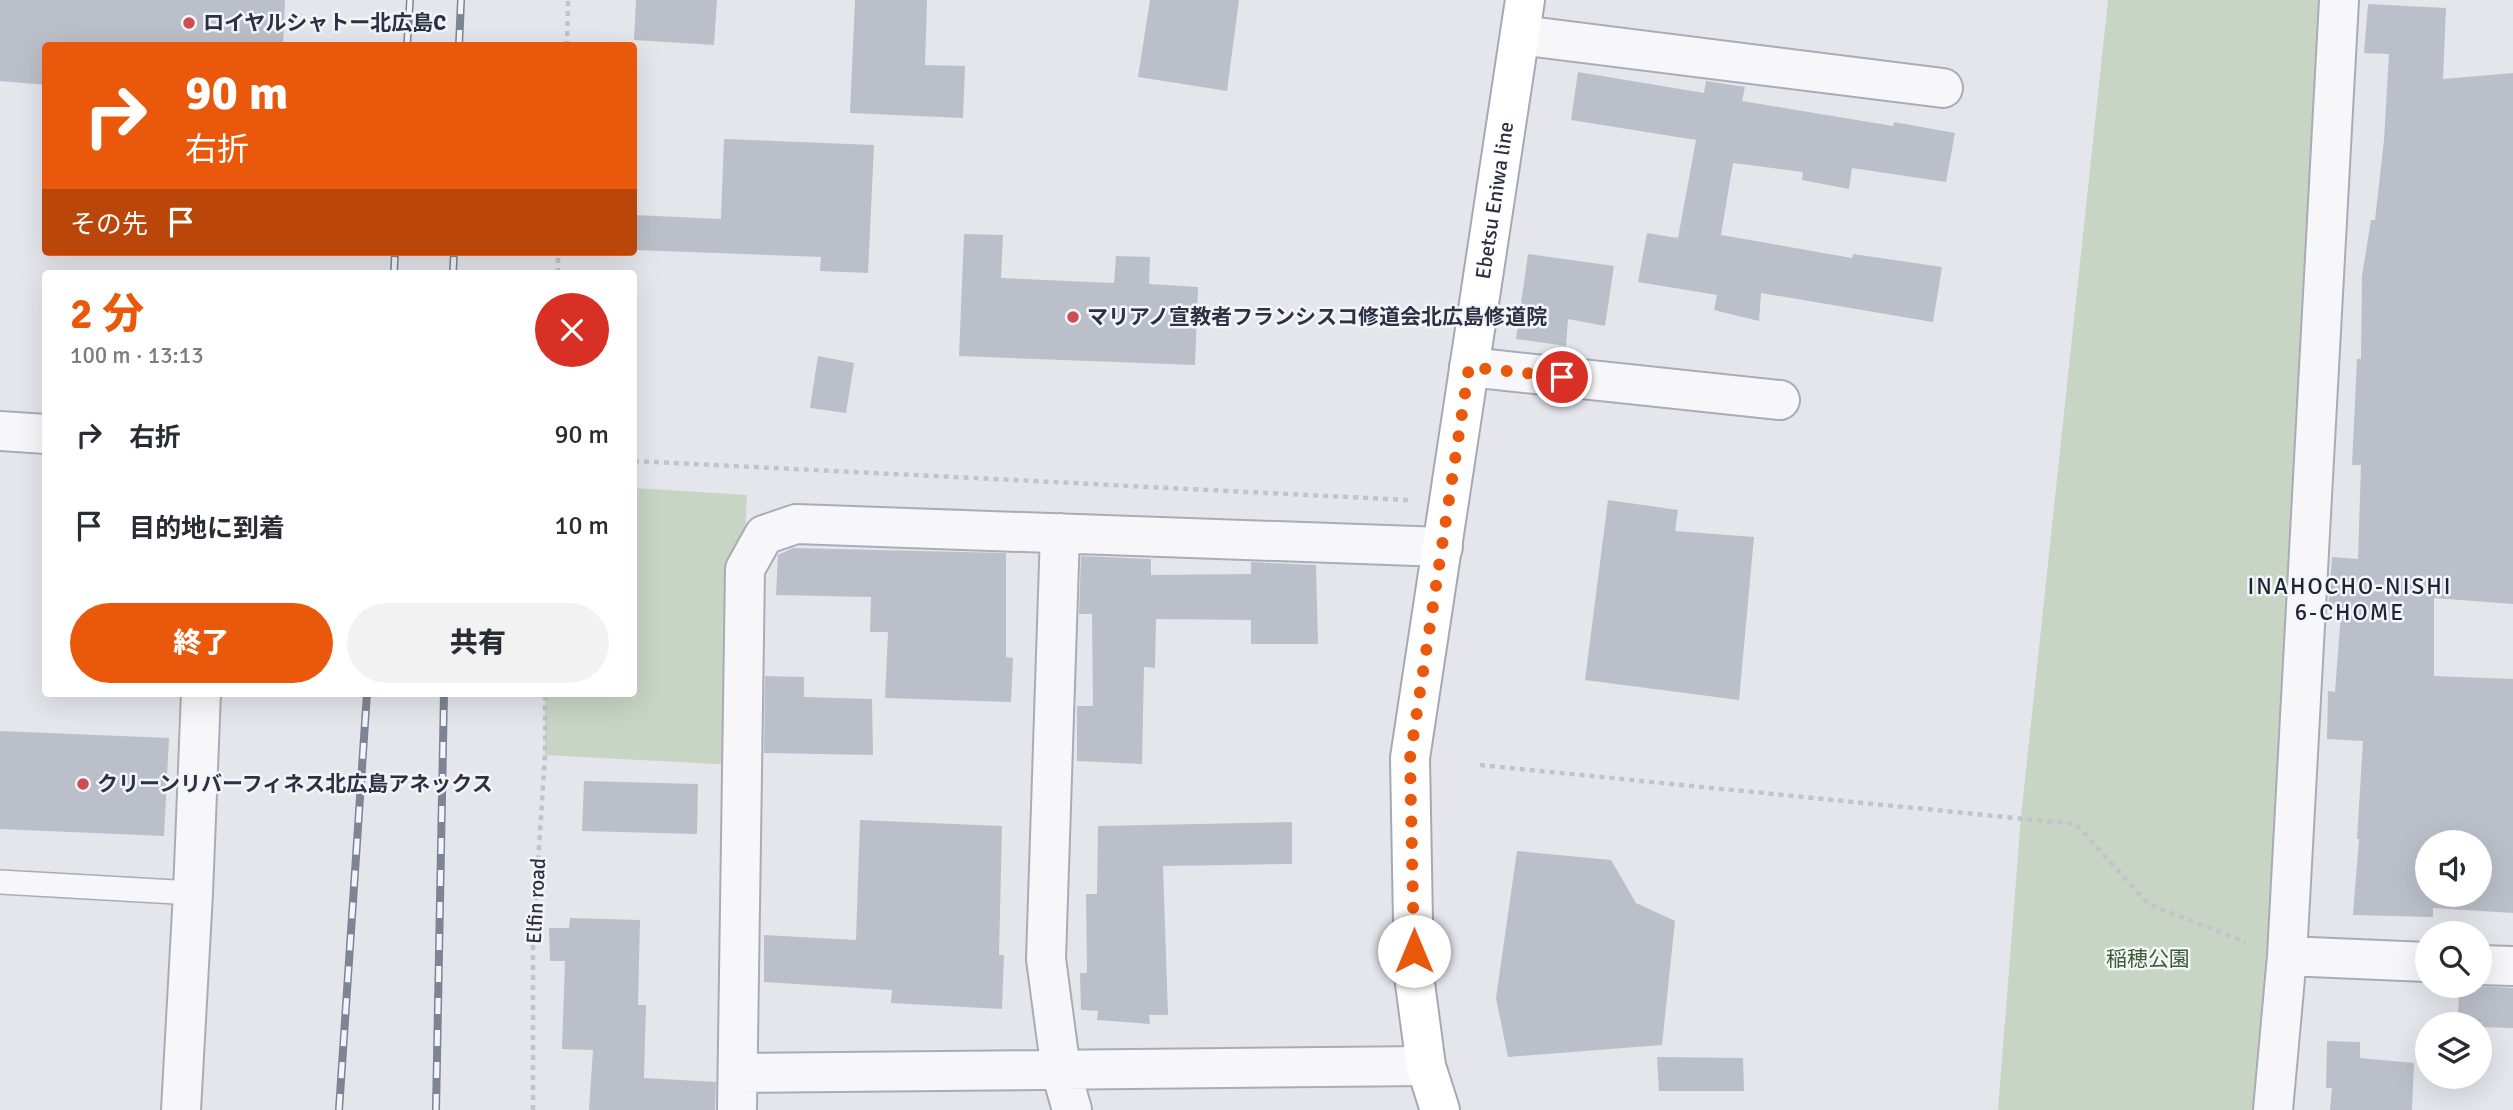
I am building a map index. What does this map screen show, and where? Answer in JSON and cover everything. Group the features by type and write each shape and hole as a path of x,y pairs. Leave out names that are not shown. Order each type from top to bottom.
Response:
{"main road":[{"name":"Ebetsu Eniwa line","path":"1440,1110 1426,1066 1414,976 1410,758 1522,17"}],"street":[{"path":"2273,1110 2287,956 2339,0"},
{"path":"1522,17 1942,88"},
{"path":"1469,367 1780,400"},
{"path":"0,431 42,434"},
{"path":"1426,1066 1061,1071 738,1091 745,569 764,535 796,524 1443,547"},
{"path":"1060,533 1046,959 1061,1071 1072,1110"},
{"path":"181,1110 201,697"},
{"path":"2287,956 2415,961"},
{"path":"2492,965 2513,966"}],"lane":[{"path":"0,882 193,893"}],"path":[{"path":"566,42 568,0"},
{"path":"637,461 1448,503"},
{"name":"Elfin road","path":"533,1110 533,940 545,755 545,697"},
{"path":"1480,765 2076,824 2148,904 2197,925 2287,956"}],"green space":[{"name":"稲穂公園","path":"2108,0 2339,0 2273,1110 1998,1110 2021,817"},
{"path":"637,488 747,495 734,765 545,755 545,697 637,697"}],"building":[{"path":"0,0 285,0 283,42 42,42 42,85 0,81"},
{"path":"636,0 717,0 714,45 634,40"},
{"path":"855,0 927,0 925,65 965,66 963,118 850,113"},
{"path":"1150,0 1239,0 1227,91 1138,77"},
{"path":"2368,4 2446,8 2443,79 2513,73 2513,604 2434,598 2434,676 2513,679 2513,913 2433,908 2433,917 2353,915 2363,741 2327,739 2328,691 2335,692 2341,612 2328,611 2332,557 2358,559 2361,465 2352,465 2357,359 2361,359 2362,276 2371,220 2375,220 2384,140 2389,54 2364,53"},
{"path":"1578,72 1704,93 1706,81 1745,87 1742,101 1893,126 1894,122 1955,133 1946,182 1852,168 1849,189 1802,180 1803,172 1733,163 1721,235 1852,258 1853,254 1942,267 1933,322 1761,293 1759,321 1714,310 1717,295 1638,282 1647,233 1678,238 1696,140 1571,120"},
{"path":"724,139 874,145 868,273 820,271 821,257 637,250 637,215 721,219"},
{"path":"964,234 1003,235 1001,278 1114,283 1116,256 1150,257 1149,284 1198,287 1195,365 959,356"},
{"path":"1528,254 1614,266 1605,326 1568,319 1566,346 1516,339"},
{"path":"818,356 854,363 846,413 810,408"},
{"path":"1608,500 1678,510 1675,531 1754,537 1739,700 1585,680"},
{"path":"793,548 1006,553 1006,657 1013,658 1011,702 885,698 888,632 870,632 871,597 776,595 778,555"},
{"path":"1081,556 1151,559 1151,575 1251,574 1251,562 1316,565 1318,644 1251,644 1251,620 1156,619 1155,668 1144,667 1142,764 1077,761 1077,706 1093,706 1092,614 1079,614"},
{"path":"765,676 804,677 804,697 872,699 873,755 764,753"},
{"name":"クリーンリバーフィネス北広島アネックス","path":"0,731 169,738 164,836 0,829"},
{"path":"584,781 698,784 697,834 582,831"},
{"path":"860,820 1002,826 999,955 1004,955 1002,1009 891,1003 892,990 764,982 764,935 856,940"},
{"path":"1292,822 1292,864 1163,866 1168,1015 1149,1015 1150,1024 1097,1020 1098,1011 1081,1010 1080,973 1087,973 1086,894 1097,894 1098,826"},
{"path":"1517,851 1611,860 1636,903 1675,921 1662,1045 1508,1057 1496,998"},
{"path":"570,918 640,920 638,1005 646,1005 644,1078 716,1082 715,1110 589,1110 593,1050 562,1049 565,961 550,961 549,928 569,928"},
{"path":"2492,987 2513,988 2513,1028 2492,1027 2492,1012 2458,1012 2459,998 2492,998"},
{"path":"2327,1041 2360,1042 2360,1058 2414,1063 2412,1110 2330,1110 2332,1088 2326,1088"},
{"path":"1657,1057 1743,1058 1744,1091 1659,1091"}],"railway":[{"path":"407,42 410,0"},
{"path":"459,42 461,0"},
{"path":"394,270 395,256"},
{"path":"453,270 454,256"},
{"path":"339,1110 367,697"},
{"path":"436,1110 444,697"}],"place":[{"name":"ロイヤルシャトー北広島C","path":"189,23"},
{"name":"マリアノ宣教者フランシスコ修道会北広島修道院","path":"1073,317"},
{"name":"クリーンリバーフィネス北広島アネックス","path":"83,784"}],"district":[{"name":"INAHOCHO-NISHI 6-CHOME","path":"2350,599"}],"route":[{"path":"1414,951 1410,758 1469,367 1562,377"}]}
